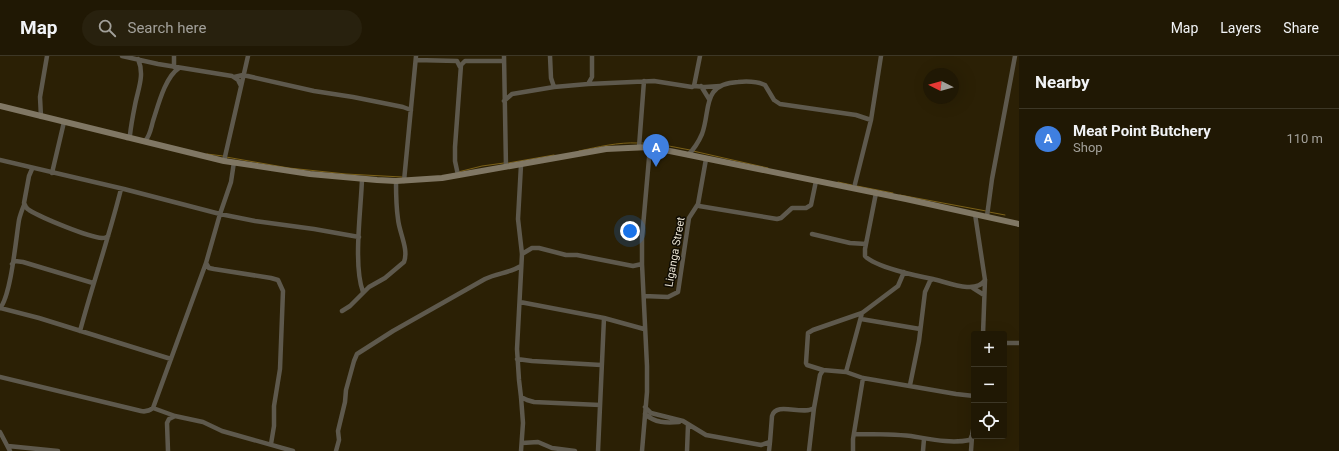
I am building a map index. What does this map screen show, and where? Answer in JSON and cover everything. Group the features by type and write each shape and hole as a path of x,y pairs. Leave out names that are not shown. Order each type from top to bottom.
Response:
{"main road":[{"path":"0,106 224,161 310,174 362,179 404,181 458,175 606,149 650,147 854,188 1019,224"}],"street":[{"path":"41,117 40,97 47,56"},
{"path":"122,56 234,77 243,75 314,91 403,107 411,110"},
{"path":"145,142 150,132 163,92 177,67 174,56"},
{"path":"224,161 248,56"},
{"path":"550,56 551,78 554,87"},
{"path":"588,84 592,76 592,56"},
{"path":"694,86 700,56"},
{"path":"854,188 871,120 881,56"},
{"path":"987,216 992,179 1015,56"},
{"path":"404,181 416,58 457,61 504,59 506,167"},
{"path":"138,60 142,72"},
{"path":"457,61 460,64 455,155 458,175"},
{"path":"460,69 463,61"},
{"path":"127,138 130,136 142,72 150,62"},
{"path":"1013,66 1019,67"},
{"path":"234,77 241,86"},
{"path":"639,147 644,81"},
{"path":"504,101 512,94 554,87 588,84 654,81 680,86 720,86 730,82 751,81 765,85 774,100 780,104 856,115 871,120"},
{"path":"700,86 709,99"},
{"path":"688,155 702,134 709,99 720,86"},
{"path":"504,90 512,94"},
{"path":"52,174 64,122"},
{"path":"642,451 647,366 644,329 642,238 650,147"},
{"name":"Liganga Street","path":"644,296 668,297 678,292 689,218 698,204 706,159"},
{"path":"0,160 52,174 121,189 220,214 255,221 359,236"},
{"path":"0,377 141,411 146,412 153,408 206,262 231,182 234,162"},
{"path":"521,165 518,219 522,254 517,359 523,423 521,451"},
{"path":"32,169 29,176 20,218 7,291 3,305 0,308 171,359"},
{"path":"362,179 359,236 359,276 363,292"},
{"path":"342,311 350,306 369,287 386,278 404,262 405,252 398,220 396,181"},
{"path":"699,206 777,219 781,218 792,208 806,208 811,205 816,181"},
{"path":"80,331 121,189"},
{"path":"876,193 864,252 868,259 904,272 973,288 984,295"},
{"path":"24,205 29,210 86,234 105,238 108,236"},
{"path":"975,214 985,280 983,331"},
{"path":"812,234 850,243 866,244"},
{"path":"522,254 532,248 539,248 566,255 577,255 633,266 642,264"},
{"path":"12,264 15,261 23,262 93,283"},
{"path":"206,262 209,268 278,280 283,291 280,369 274,406 274,426 271,444"},
{"path":"336,451 339,440 338,431 345,402 346,390 357,354 393,331 485,279 521,266"},
{"path":"904,272 898,286 862,312 808,333 807,365 822,370 846,372 863,378 971,395"},
{"path":"910,385 925,292 930,281 933,279"},
{"path":"973,288 983,283 985,280"},
{"path":"520,302 604,318 644,329"},
{"path":"846,372 862,312"},
{"path":"598,451 604,318"},
{"path":"861,320 920,329"},
{"path":"1007,342 1019,343"},
{"path":"517,359 532,362 601,365"},
{"path":"809,451 814,408 822,370"},
{"path":"853,451 863,378"},
{"path":"966,394 971,392"},
{"path":"521,397 534,402 600,405"},
{"path":"645,407 651,413 683,422 700,432 711,436 761,445 770,442"},
{"path":"153,408 175,416 202,422 222,431 293,451"},
{"path":"769,451 772,413 780,409 808,411 814,408"},
{"path":"644,414 657,422 683,422"},
{"path":"168,451 167,423 169,419 175,416"},
{"path":"687,451 688,425"},
{"path":"0,432 2,441 8,446 10,451"},
{"path":"855,434 900,435 936,441 963,442 970,440 971,438"},
{"path":"923,451 924,439"},
{"path":"971,451 972,439"},
{"path":"522,443 538,442 552,448 575,451"},
{"path":"8,446 58,451"}],"waterway":[{"path":"579,151 601,146 638,143"},
{"path":"642,143 690,150"},
{"path":"693,151 768,168"},
{"path":"207,154 223,156"},
{"path":"508,163 554,155"},
{"path":"226,157 289,168 346,174 402,177"},
{"path":"458,172 482,166 504,163"},
{"path":"838,182 852,185"},
{"path":"857,186 893,193"},
{"path":"900,195 986,211"},
{"path":"989,212 1005,215"}],"place":[{"name":"Meat Point Butchery","path":"656,167"}]}
